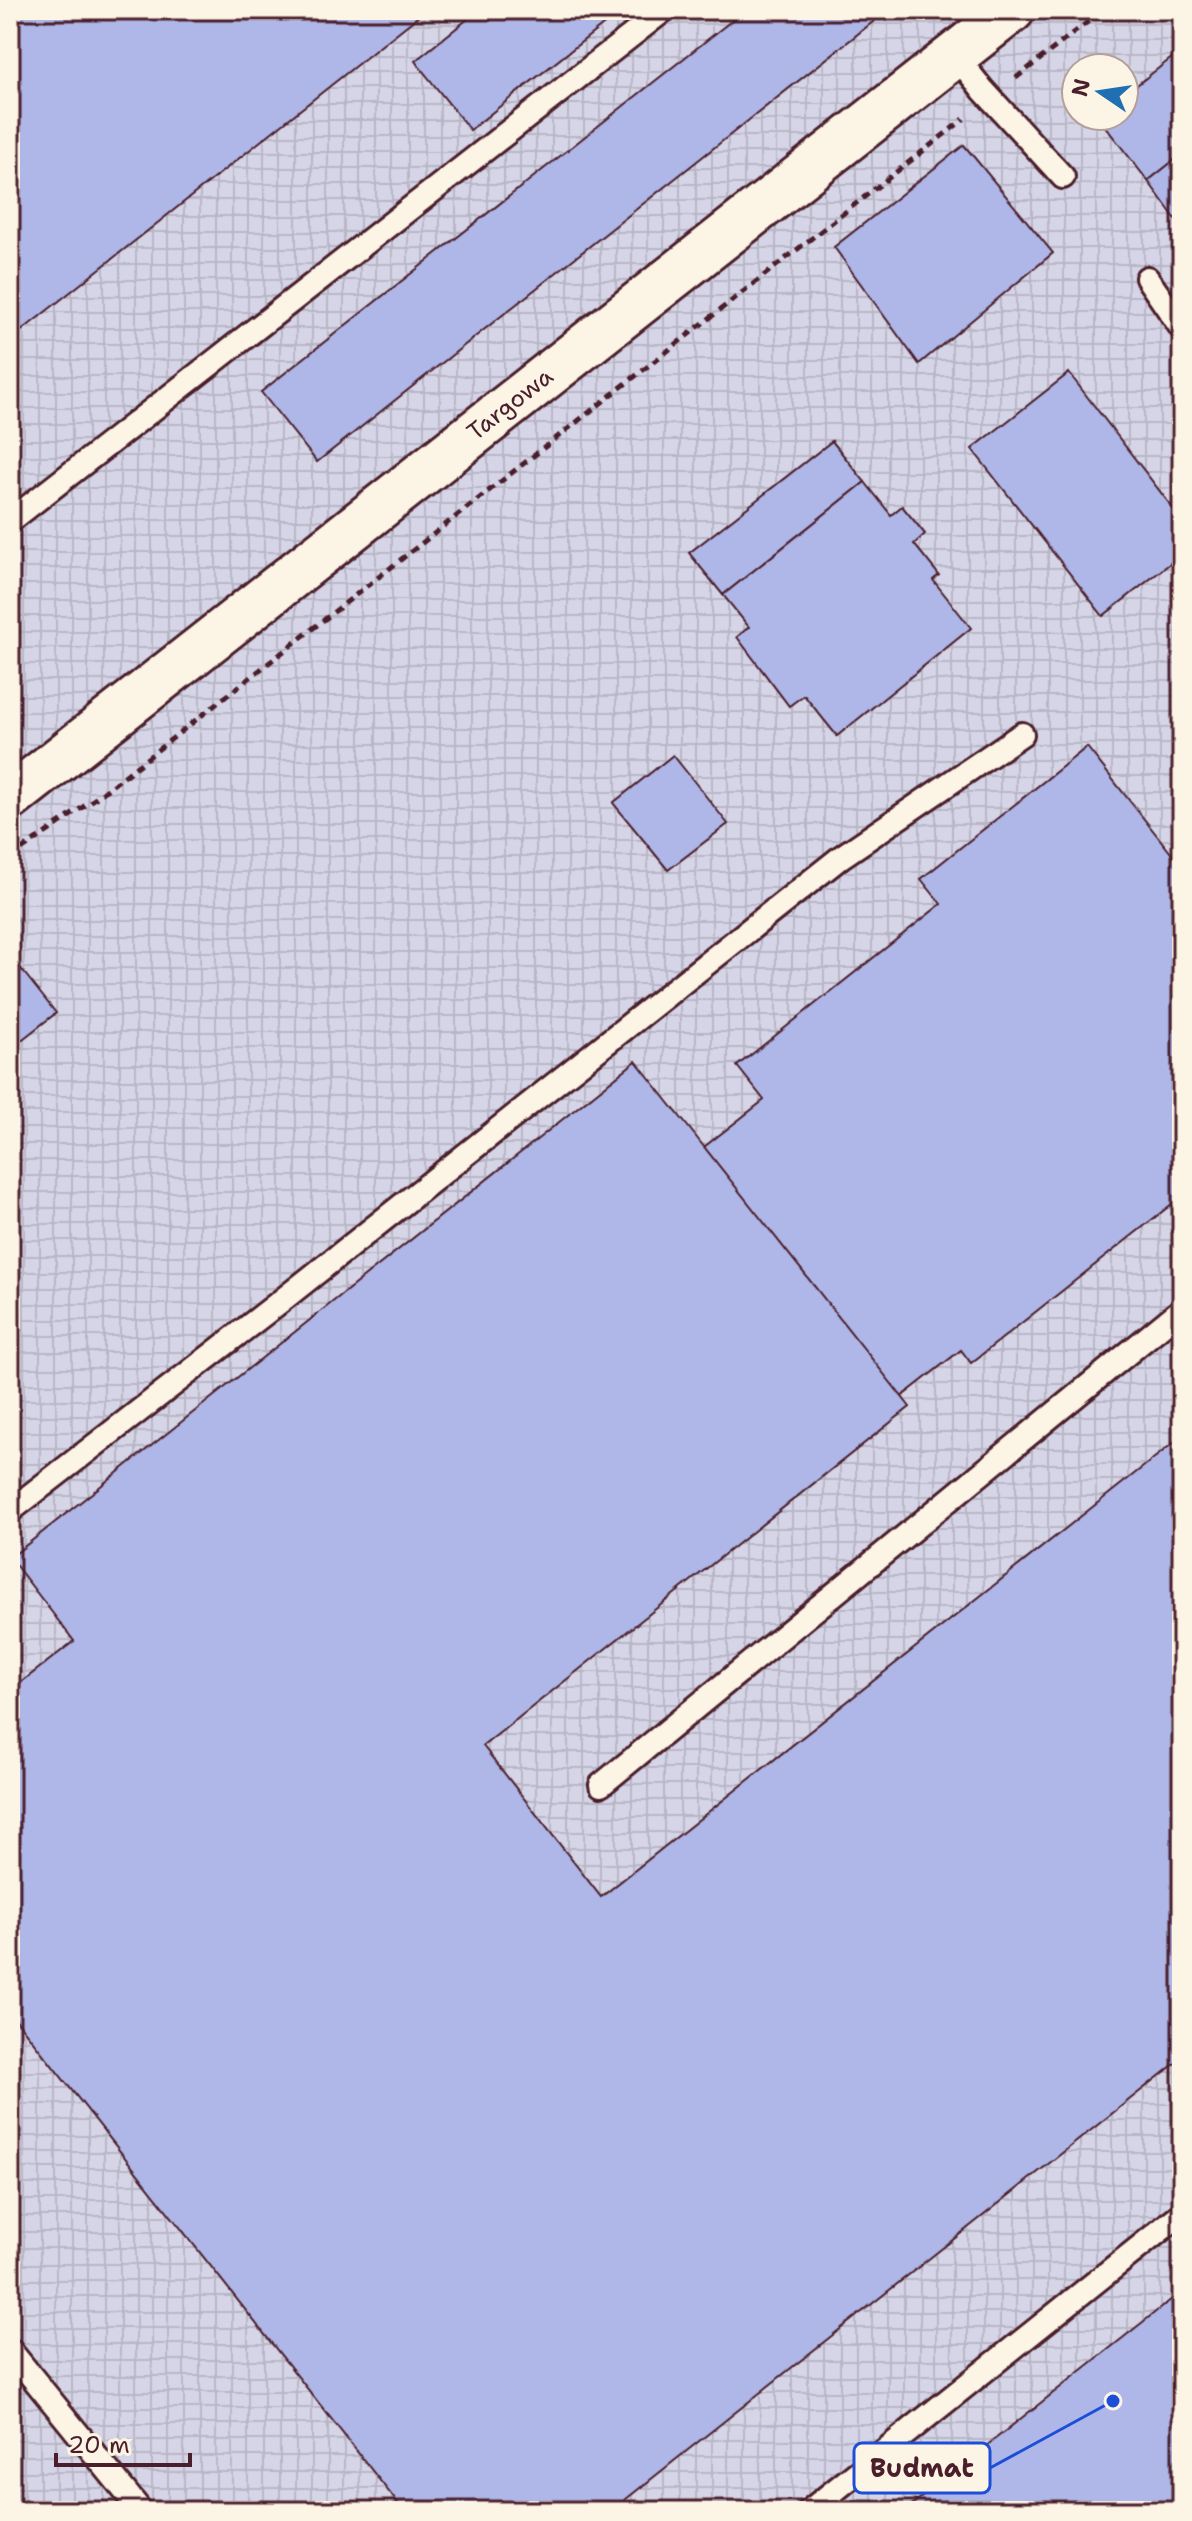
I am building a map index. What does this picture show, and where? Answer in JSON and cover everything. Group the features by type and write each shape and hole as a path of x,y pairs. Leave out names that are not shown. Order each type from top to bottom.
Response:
{"street":[{"name":"Targowa","path":"10,798 1012,10"}],"lane":[{"path":"10,521 664,10"},
{"path":"955,55 1063,177"},
{"path":"1147,278 1182,329"},
{"path":"10,1511 281,1301 841,857 1022,734"},
{"path":"601,1785 1182,1309"},
{"path":"809,2511 1182,2213"},
{"path":"10,2350 141,2511"}],"path":[{"path":"10,858 125,776 1103,10"}],"shaded area":[{"path":"10,10 1182,10 1182,2511 10,2511"}],"building":[{"path":"10,10 426,10 10,340"},
{"path":"479,10 622,10 470,130 415,61"},
{"path":"745,10 888,10 317,462 261,392"},
{"path":"1182,50 1182,154 1148,181 1110,132 1140,132 1140,83"},
{"path":"964,145 1053,253 919,364 834,247"},
{"path":"1182,154 1182,228 1148,181"},
{"path":"1069,373 1182,520 1182,554 1103,616 972,449"},
{"path":"832,441 865,482 723,595 689,553"},
{"path":"865,482 891,515 902,506 925,534 914,544 939,575 933,580 971,628 837,736 804,695 789,706 737,637 749,627 723,595"},
{"path":"1087,747 1182,867 1182,1196 971,1363 961,1350 901,1397 704,1147 764,1100 737,1066 941,904 921,879"},
{"path":"673,755 728,824 668,870 613,803"},
{"path":"10,955 56,1013 10,1049"},
{"path":"636,1061 910,1407 483,1746 601,1897 1182,1436 1182,2058 611,2511 404,2511 10,2012 10,1691 74,1641 10,1558"},
{"path":"1182,2291 1182,2511 904,2511"}],"place":[{"name":"Budmat","path":"1113,2401"}]}
